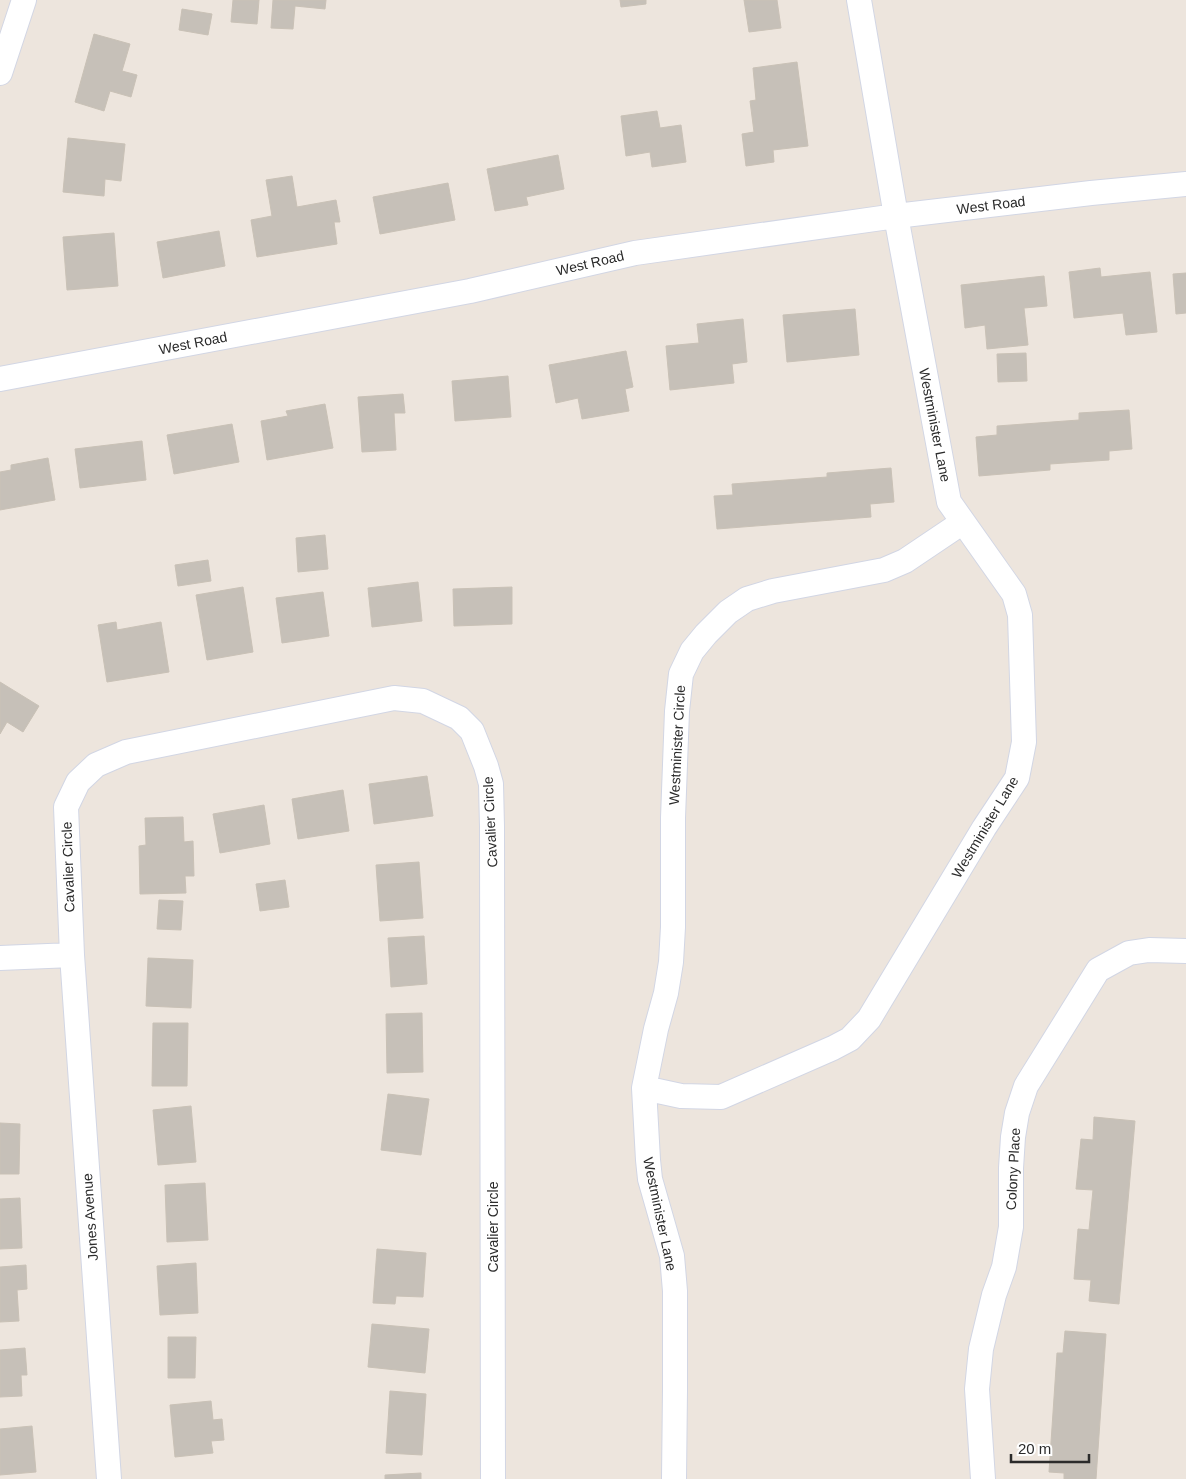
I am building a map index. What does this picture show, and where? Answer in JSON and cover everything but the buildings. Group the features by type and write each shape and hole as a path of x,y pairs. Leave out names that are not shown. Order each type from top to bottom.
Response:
{"street":[{"path":"0,73 24,0"},
{"name":"Westminister Lane","path":"674,1479 675,1380 672,1256 650,1179 644,1088 682,1096 722,1097 850,1039 868,1019 984,828 1017,778 1024,742 1020,615 1014,594 949,502 896,216 859,0"},
{"name":"West Road","path":"0,379 470,291 635,253 896,216 1090,193 1186,184"},
{"name":"Westminister Circle","path":"644,1088 656,1029 666,993 671,962 673,927 672,818 678,711 681,674 692,651 728,612 747,599 773,591 884,570 905,560 963,522"},
{"name":"Cavalier Circle","path":"72,955 66,807 78,782 96,765 126,752 394,698 423,701 459,718 472,731 491,784 493,1479"},
{"name":"Colony Place","path":"983,1479 977,1389 981,1349 994,1295 1004,1267 1011,1227 1013,1137 1017,1113 1026,1086 1098,970 1129,953 1149,950 1186,951"},
{"path":"0,958 72,955"},
{"name":"Jones Avenue","path":"72,955 109,1479"}]}
